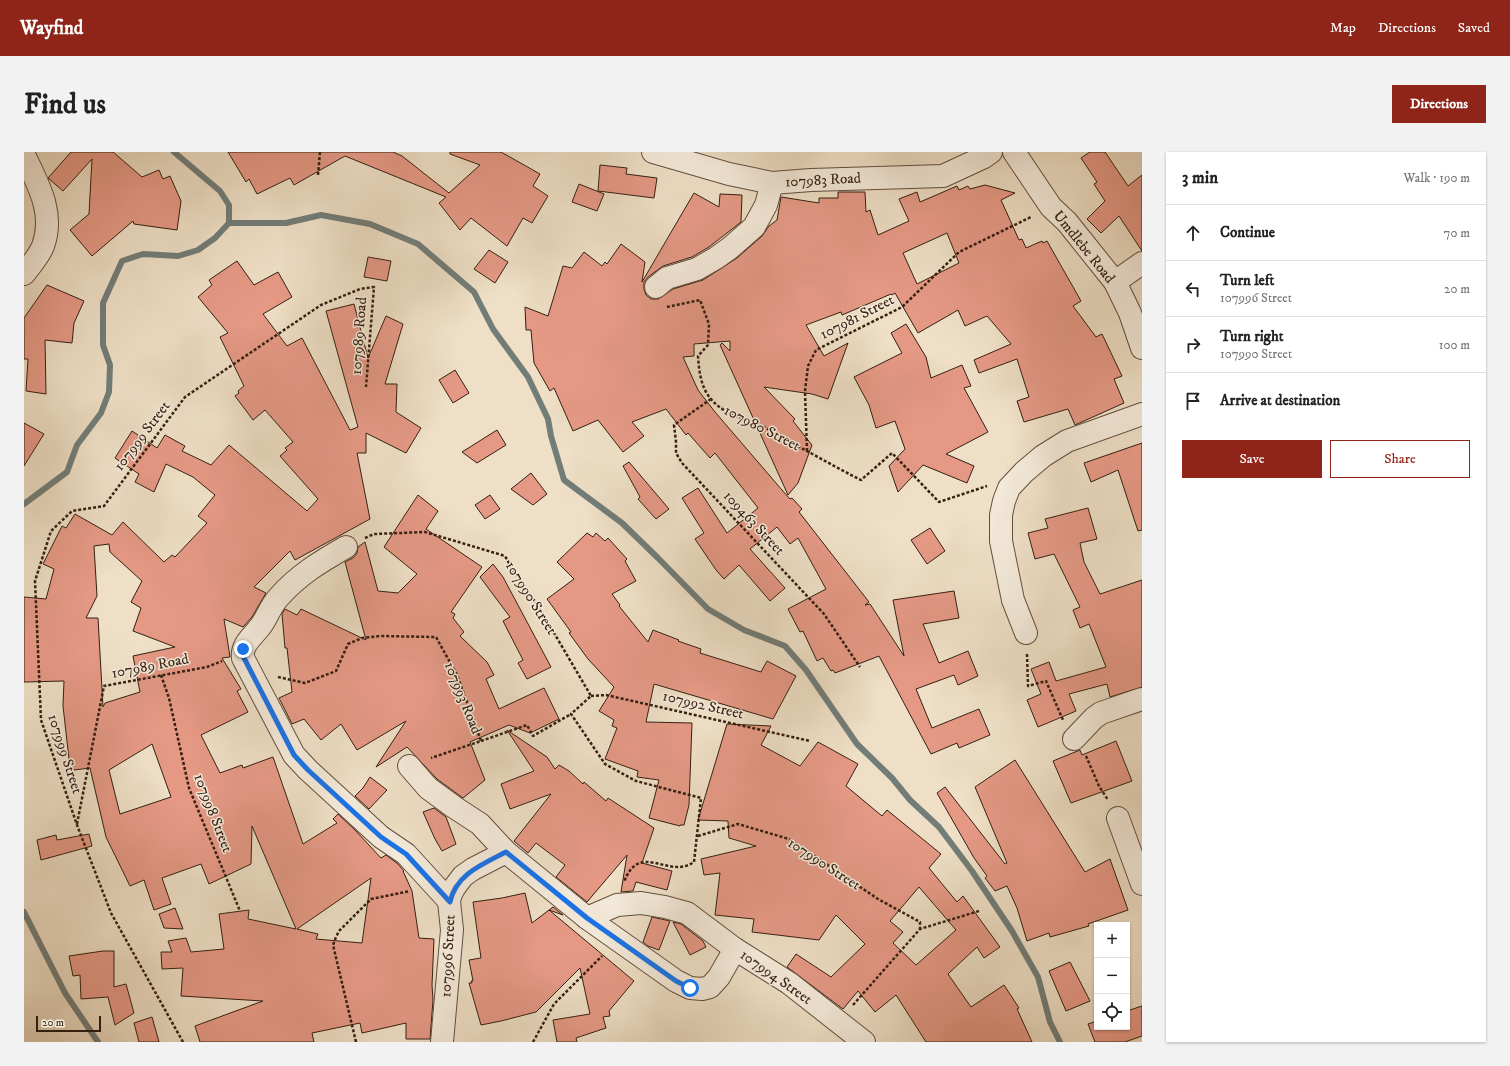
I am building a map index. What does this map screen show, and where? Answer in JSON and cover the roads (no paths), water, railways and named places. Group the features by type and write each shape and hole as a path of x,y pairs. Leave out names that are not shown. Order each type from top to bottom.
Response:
{"street":[{"name":"107983 Road","path":"653,152 729,174 772,182 943,176 984,157 991,152"},
{"name":"Umdlebe Road","path":"1014,152 1051,207 1067,222 1115,282 1130,314 1142,348"},
{"path":"24,155 42,193 47,214 46,232 43,246 35,260 24,274"},
{"path":"656,287 667,278 697,269 716,258 754,227 766,205 772,182"},
{"path":"1115,282 1142,263"},
{"path":"1026,632 1013,600 1001,541 1001,515 1009,488 1024,472 1043,456 1067,441 1142,414"},
{"path":"346,547 302,574 277,599 262,625 246,644 246,661 294,755 323,784 381,837 406,854 442,894"},
{"path":"1074,739 1094,718 1101,713 1142,699"},
{"path":"409,766 428,788 480,824 506,852 587,918 676,981 690,988 702,989 710,987 735,949"},
{"path":"1118,818 1142,884"},
{"name":"107996 Street","path":"442,1042 452,930 442,894 454,888 463,876 473,869 506,852"},
{"name":"107994 Street","path":"587,918 617,905 641,903 687,913 735,949 788,983 864,1042"}],"waterway":[{"path":"24,504 67,472 77,445 101,413 109,392 110,365 103,345 103,303 122,261 143,254 178,256 198,250 215,238 229,223 229,205 220,191 174,152"},
{"path":"229,223 286,223 321,215 370,224 418,244 474,292 493,329 528,377 548,419 551,436 564,480 622,523 708,609 744,630 785,646 806,670 857,744 892,778 910,800 939,827 972,871 1012,931 1038,977 1050,1022 1060,1042"},
{"path":"24,912 65,993 98,1042"}]}
